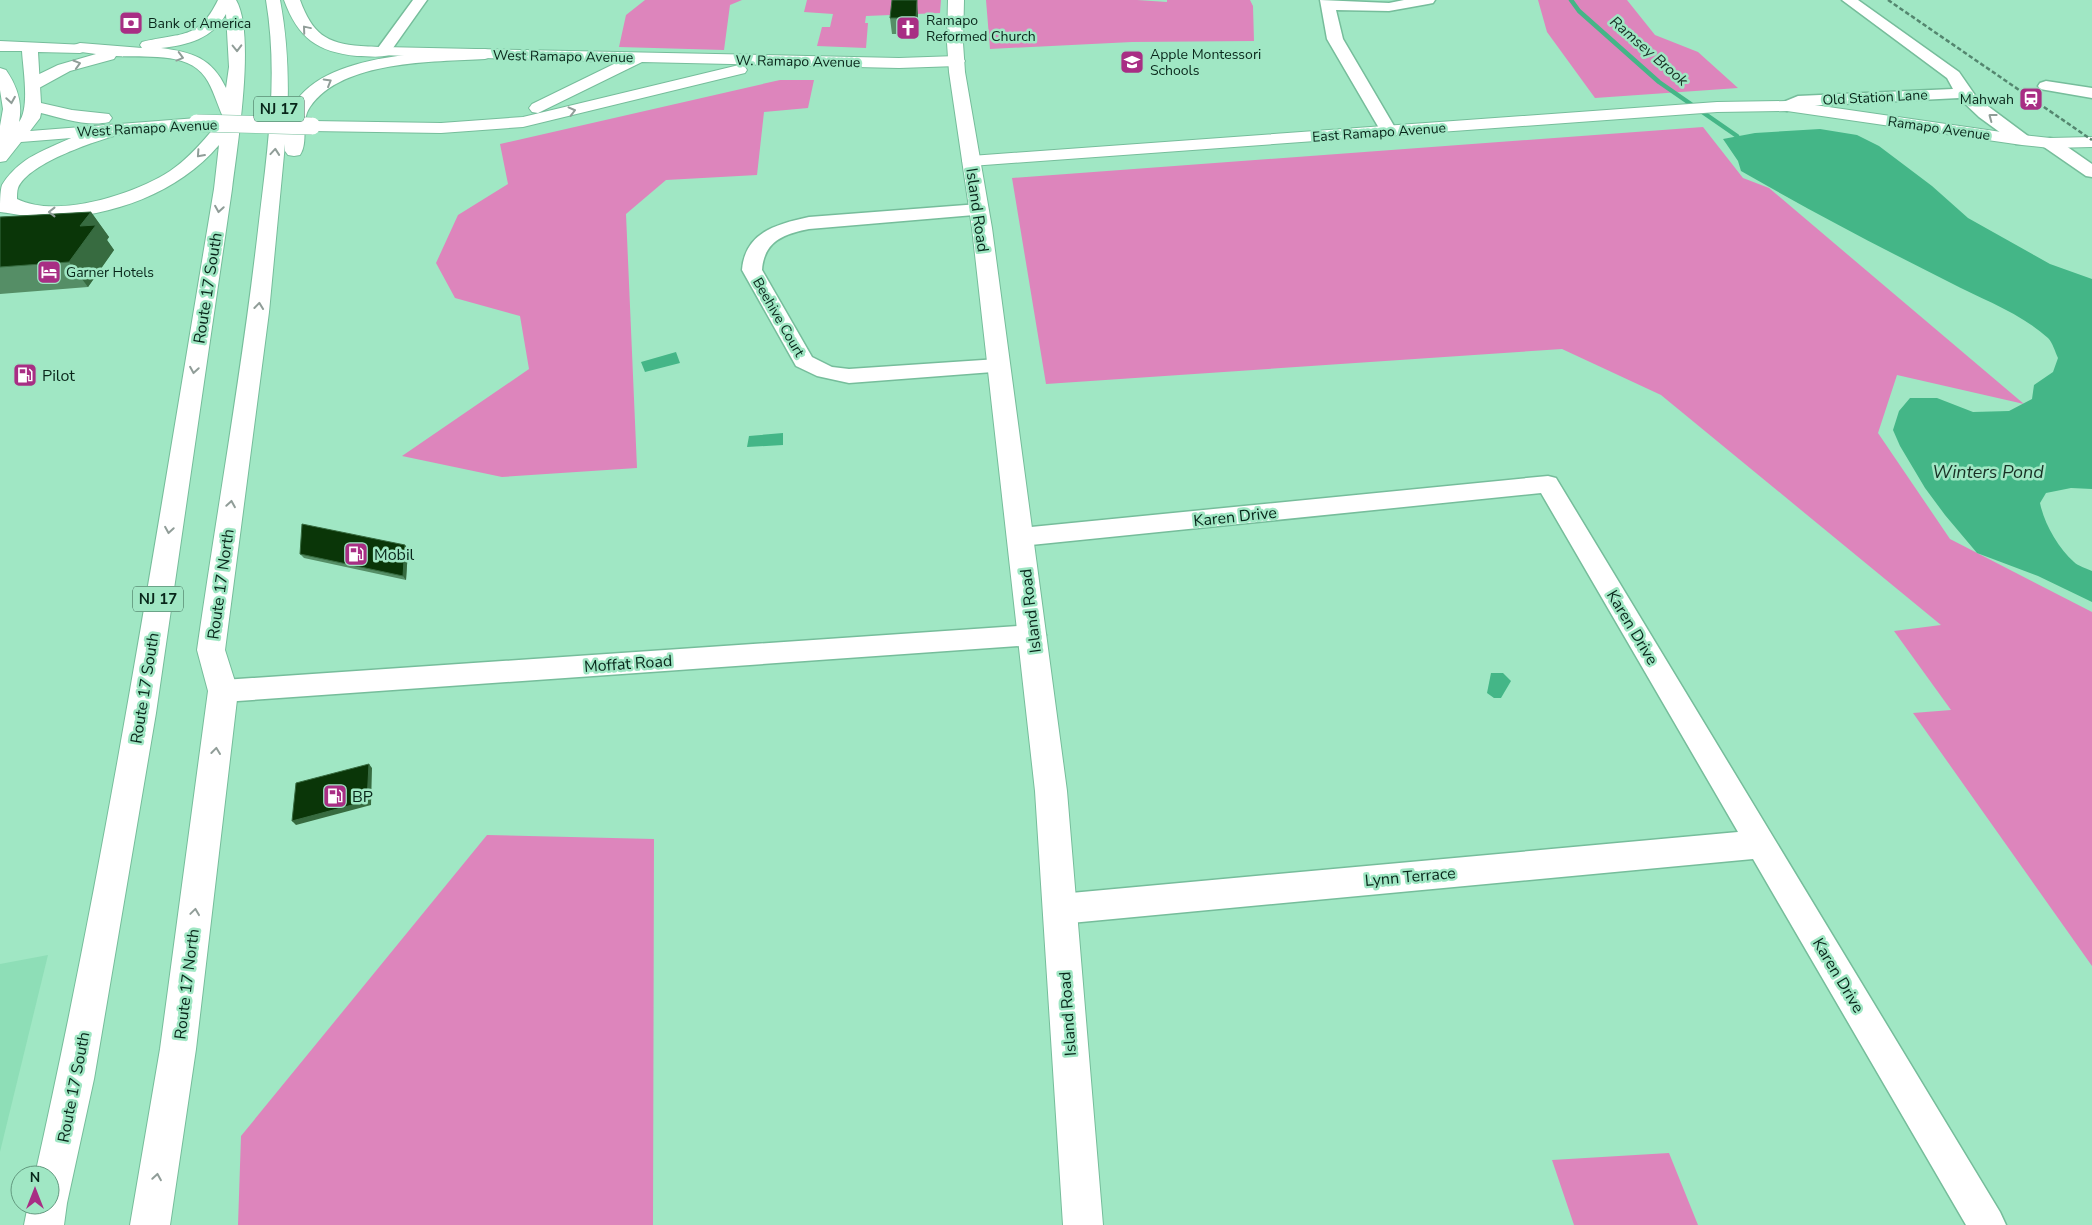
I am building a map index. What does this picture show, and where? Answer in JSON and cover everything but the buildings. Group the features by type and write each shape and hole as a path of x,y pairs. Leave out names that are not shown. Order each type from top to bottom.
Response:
{"main road":[{"path":"80,48 156,44 191,36 210,25 228,0"},
{"name":"Route 17 South","path":"57,1165 79,1060 141,713 223,189 236,82 237,46 233,7 228,0"},
{"name":"Route 17 North","path":"150,1225 178,1049 223,692 211,650 254,355 269,218 282,62 281,39 274,0"},
{"name":"West Ramapo Avenue","path":"292,0 301,24 316,40 347,50 640,57"},
{"name":"Island Road","path":"956,0 955,43 957,61 979,210 1051,791 1083,1225"},
{"path":"0,46 80,48 172,54 200,64 212,75 232,118 188,167 145,190 74,211 50,212 9,207 3,192 6,182 21,166 57,147 118,129"},
{"path":"0,157 11,136 31,118 33,84 30,47"},
{"path":"33,84 73,65 127,52"},
{"path":"364,68 379,58 383,52"},
{"path":"269,218 294,152 297,116 301,106 313,92 328,82 364,68 485,54"},
{"path":"517,54 544,64 558,75 560,88 551,102"},
{"name":"West Ramapo Avenue","path":"490,125 551,102 640,57"},
{"name":"W. Ramapo Avenue","path":"640,57 912,63 957,61"},
{"path":"646,92 657,86 666,75 666,68 660,57"},
{"name":"West Ramapo Avenue","path":"11,136 198,123 428,128 490,125 542,118 733,71 807,61"},
{"path":"0,73 9,88 12,98 11,136"},
{"path":"33,106 72,115 142,122"},
{"name":"East Ramapo Avenue","path":"971,161 1717,107 1787,106"},
{"name":"Ramapo Avenue","path":"1787,106 2022,140 2050,143 2092,142"},
{"path":"11,136 60,122 198,123"}],"street":[{"path":"383,52 420,0"},
{"path":"1389,131 1336,39 1328,3 1389,7 1428,0"},
{"path":"1849,0 1953,75 1960,82 1964,93 2022,140"},
{"path":"2046,86 2092,93"},
{"name":"Old Station Lane","path":"1787,106 1798,101 1964,93"},
{"path":"2050,143 2092,172"},
{"name":"Beehive Court","path":"979,210 791,226 763,241 755,250 751,259 752,270 804,361 815,369 831,374 849,376 998,366"},
{"name":"Karen Drive","path":"1021,537 1548,484 1987,1225"},
{"name":"Moffat Road","path":"223,692 1033,635"},
{"name":"Lynn Terrace","path":"1060,909 1761,844"}],"shaded area":[{"path":"645,0 742,0 730,5 724,50 619,47 626,15"},
{"path":"807,0 941,0 940,13 866,16 865,23 868,23 866,48 817,46 822,27 830,27 833,14 804,12"},
{"path":"986,0 1137,0 1167,2 1167,0 1250,0 1253,6 1254,41 1132,42 990,49"},
{"path":"1538,0 1627,0 1655,35 1698,52 1738,88 1595,98 1547,32"},
{"path":"780,80 814,80 808,108 764,112 757,175 666,180 626,214 637,468 502,477 402,456 529,369 520,316 455,298 436,263 458,215 508,184 500,144"},
{"path":"1703,127 1743,178 1769,188 2024,404 1897,375 1878,433 1950,539 2092,612 2092,966 1913,713 1951,710 1894,631 1941,625 1661,395 1562,349 1046,384 1012,178"},
{"path":"487,835 654,839 653,1225 238,1225 241,1136"},
{"path":"48,955 0,1152 0,964"},
{"path":"1669,1153 1698,1225 1574,1225 1552,1160"}],"water":[{"name":"Winters Pond","path":"1820,129 1857,135 1879,146 1932,186 1968,218 2050,264 2092,279 2092,489 2071,488 2046,493 2040,503 2048,527 2062,550 2080,566 2092,571 2092,602 2038,576 1977,553 1925,488 1900,446 1893,430 1899,411 1910,398 1937,398 1973,412 2009,411 2032,399 2034,385 2053,372 2058,358 2050,340 2037,329 2013,314 1870,242 1741,171 1738,161 1723,139 1755,133"},
{"path":"676,352 680,363 645,372 641,362"},
{"path":"783,433 783,445 747,447 749,436"},
{"path":"1491,673 1503,673 1511,681 1501,698 1494,698 1487,693"}],"waterway":[{"name":"Ramsey Brook","path":"1571,0 1579,11 1659,82 1737,136"}],"railway":[{"path":"1888,0 2092,140"}],"place":[{"name":"Bank of America","path":"131,23"},
{"name":"Ramapo Reformed Church","path":"908,28"},
{"name":"Apple Montessori Schools","path":"1132,62"},
{"name":"Mahwah","path":"2031,99"},
{"name":"Garner Hotels","path":"49,272"},
{"name":"Pilot","path":"25,375"},
{"name":"Mobil","path":"356,554"},
{"name":"BP","path":"335,796"}]}
